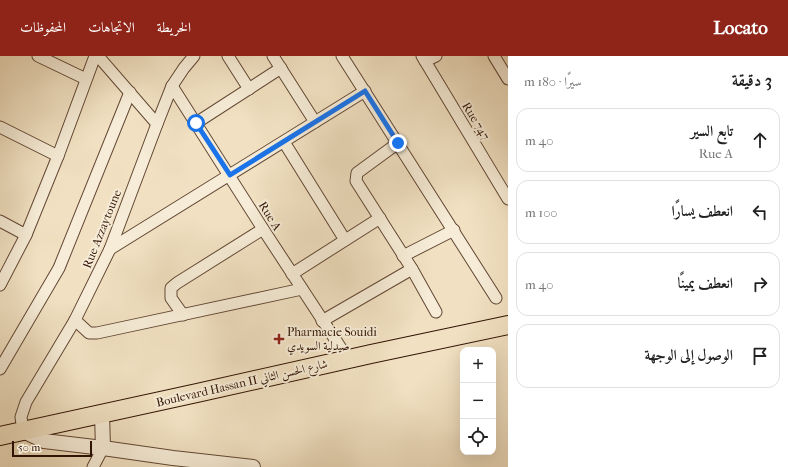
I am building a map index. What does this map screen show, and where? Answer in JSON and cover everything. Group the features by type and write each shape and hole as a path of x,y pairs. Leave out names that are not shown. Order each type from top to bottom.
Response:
{"main road":[{"name":"Boulevard Hassan II شارع الحسن الثاني","path":"0,436 508,325"}],"street":[{"path":"38,56 86,80"},
{"path":"0,285 26,235 58,156 94,56"},
{"path":"98,56 157,124"},
{"name":"Rue Azzaytoune","path":"23,431 22,417 26,402 75,320 110,249 172,86 194,56"},
{"path":"273,56 315,122"},
{"path":"342,56 496,298"},
{"path":"423,58 436,56"},
{"path":"494,56 508,79"},
{"path":"232,57 249,88"},
{"name":"Rue 747","path":"423,58 508,199"},
{"path":"196,123 281,68"},
{"name":"Rue A","path":"172,86 322,321 348,359"},
{"path":"110,249 365,91"},
{"path":"0,368 59,268 130,92"},
{"path":"0,128 58,156"},
{"path":"284,142 345,240"},
{"path":"398,143 357,173 356,181 412,269 436,312"},
{"path":"292,274 380,218"},
{"path":"0,222 26,235"},
{"path":"183,315 172,298 171,288 202,266 263,229"},
{"path":"403,256 454,230"},
{"path":"322,321 412,269"},
{"path":"75,320 89,332 97,333 302,288"},
{"path":"94,467 103,448 102,414"},
{"path":"23,431 44,441 103,448 171,463 253,467"}],"place":[{"name":"Pharmacie Souidi صيدلية السويدي","path":"279,339"}],"route":[{"path":"196,123 230,175 365,91 398,143"}]}
